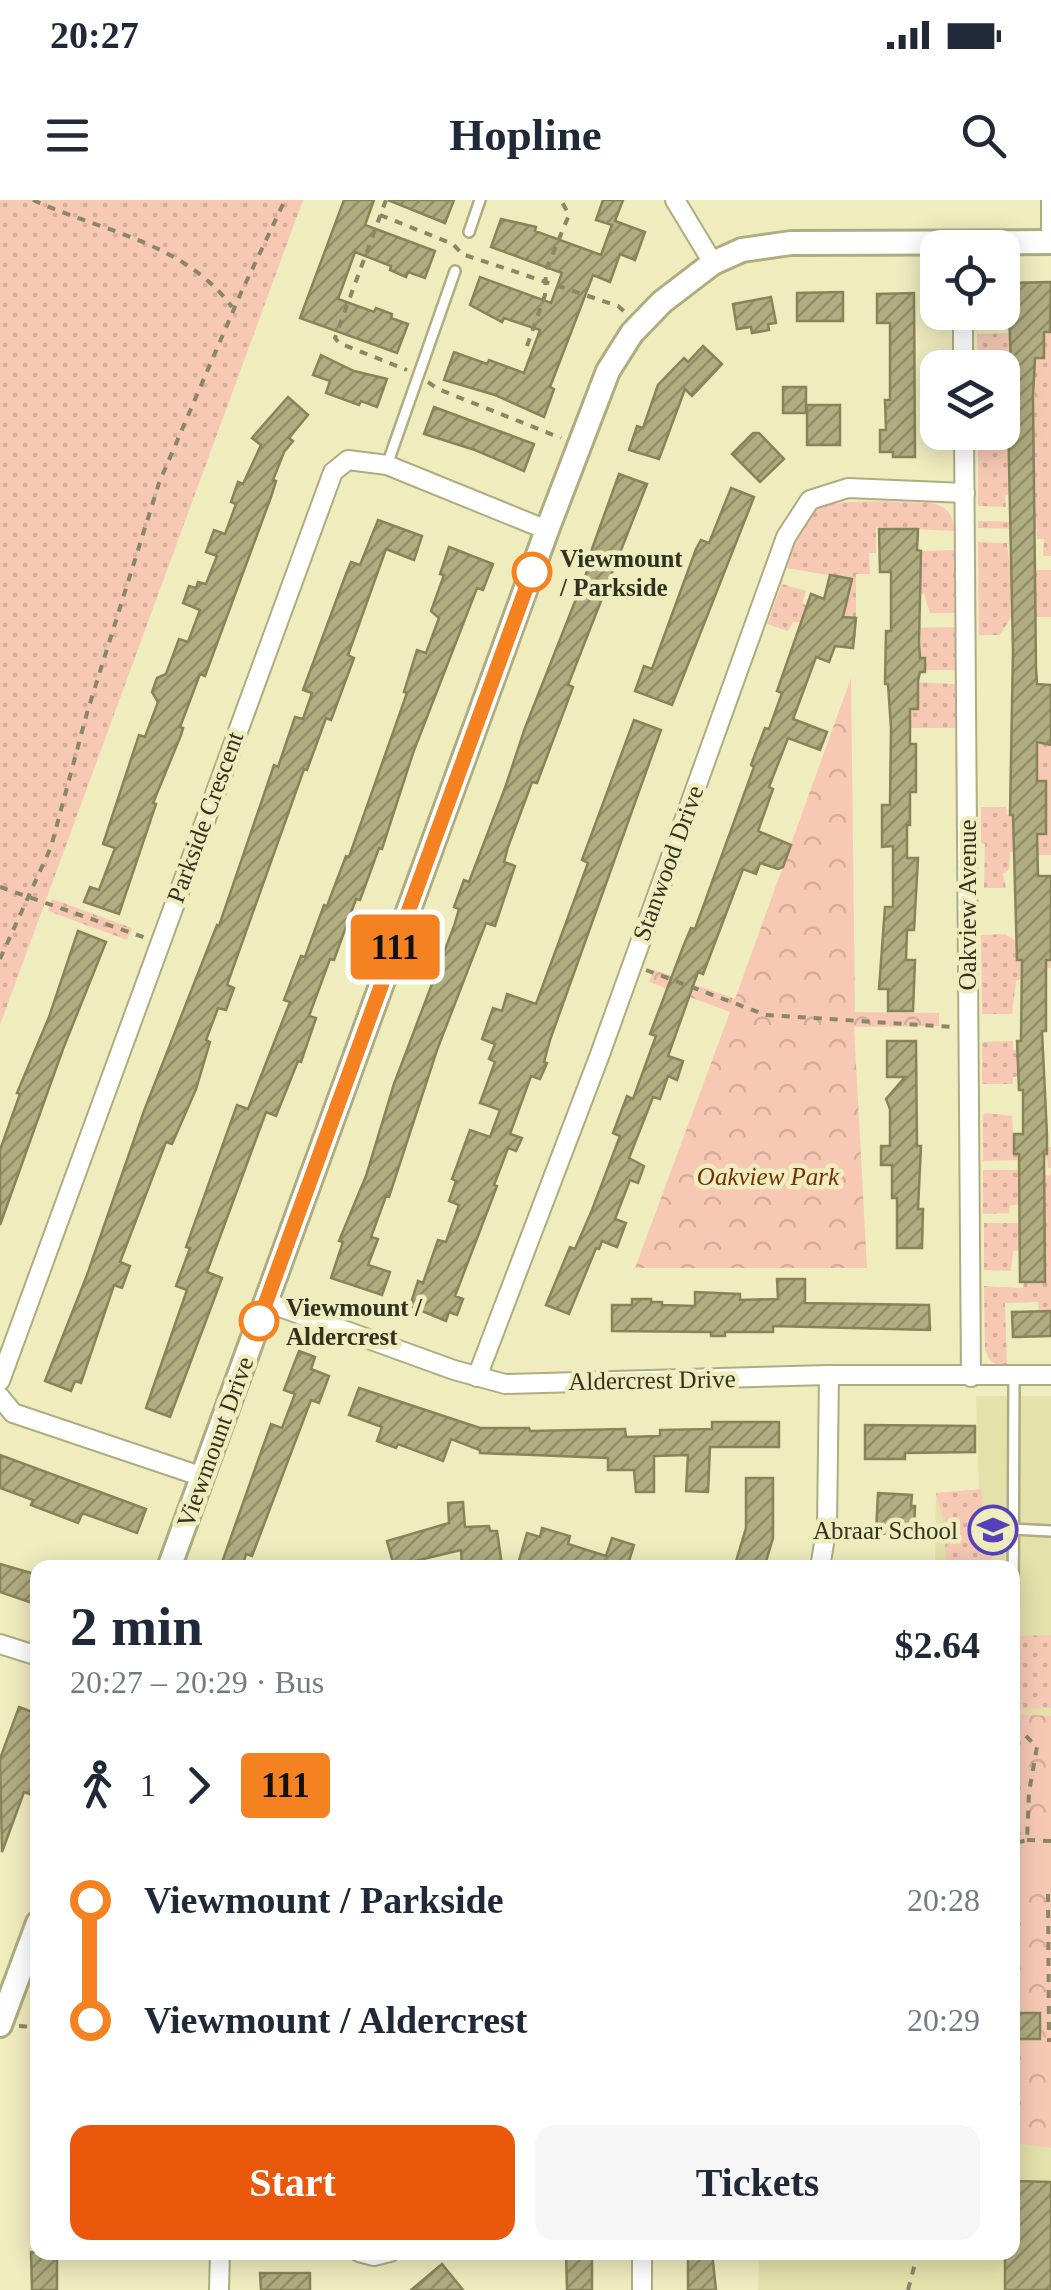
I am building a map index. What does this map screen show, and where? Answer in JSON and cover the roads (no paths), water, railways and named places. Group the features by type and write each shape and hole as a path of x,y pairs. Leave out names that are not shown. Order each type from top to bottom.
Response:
{"street":[{"path":"675,200 713,263"},
{"path":"1051,200 1051,234"},
{"name":"Viewmount Drive","path":"1020,243 1051,242"},
{"name":"Viewmount Drive","path":"172,1560 608,371 662,302 713,263 742,250 792,243 920,245"},
{"name":"Oakview Avenue","path":"965,450 971,1377"},
{"name":"Parkside Crescent","path":"0,1381 333,472 348,460 369,460 547,530"},
{"name":"Stanwood Drive","path":"477,1377 786,537 810,500 848,488 966,492"},
{"name":"Aldercrest Drive","path":"266,1302 504,1384 830,1375 1051,1376"},
{"path":"821,1560 827,1525 830,1375"},
{"path":"0,1397 13,1413 203,1477"},
{"path":"0,1644 30,1653"},
{"path":"7,2025 30,1949"},
{"path":"220,2260 220,2290"},
{"path":"642,2260 642,2290"}],"lane":[{"path":"468,232 480,200"},
{"path":"387,465 455,271"},
{"path":"1013,1560 1014,1376"},
{"path":"1012,1529 1051,1531"}],"place":[{"name":"Viewmount / Parkside","path":"532,572"},
{"name":"Viewmount / Aldercrest","path":"259,1321"},
{"name":"Abraar School","path":"993,1530"}],"park label":[{"name":"Oakview Park","path":"768,1176"}]}
